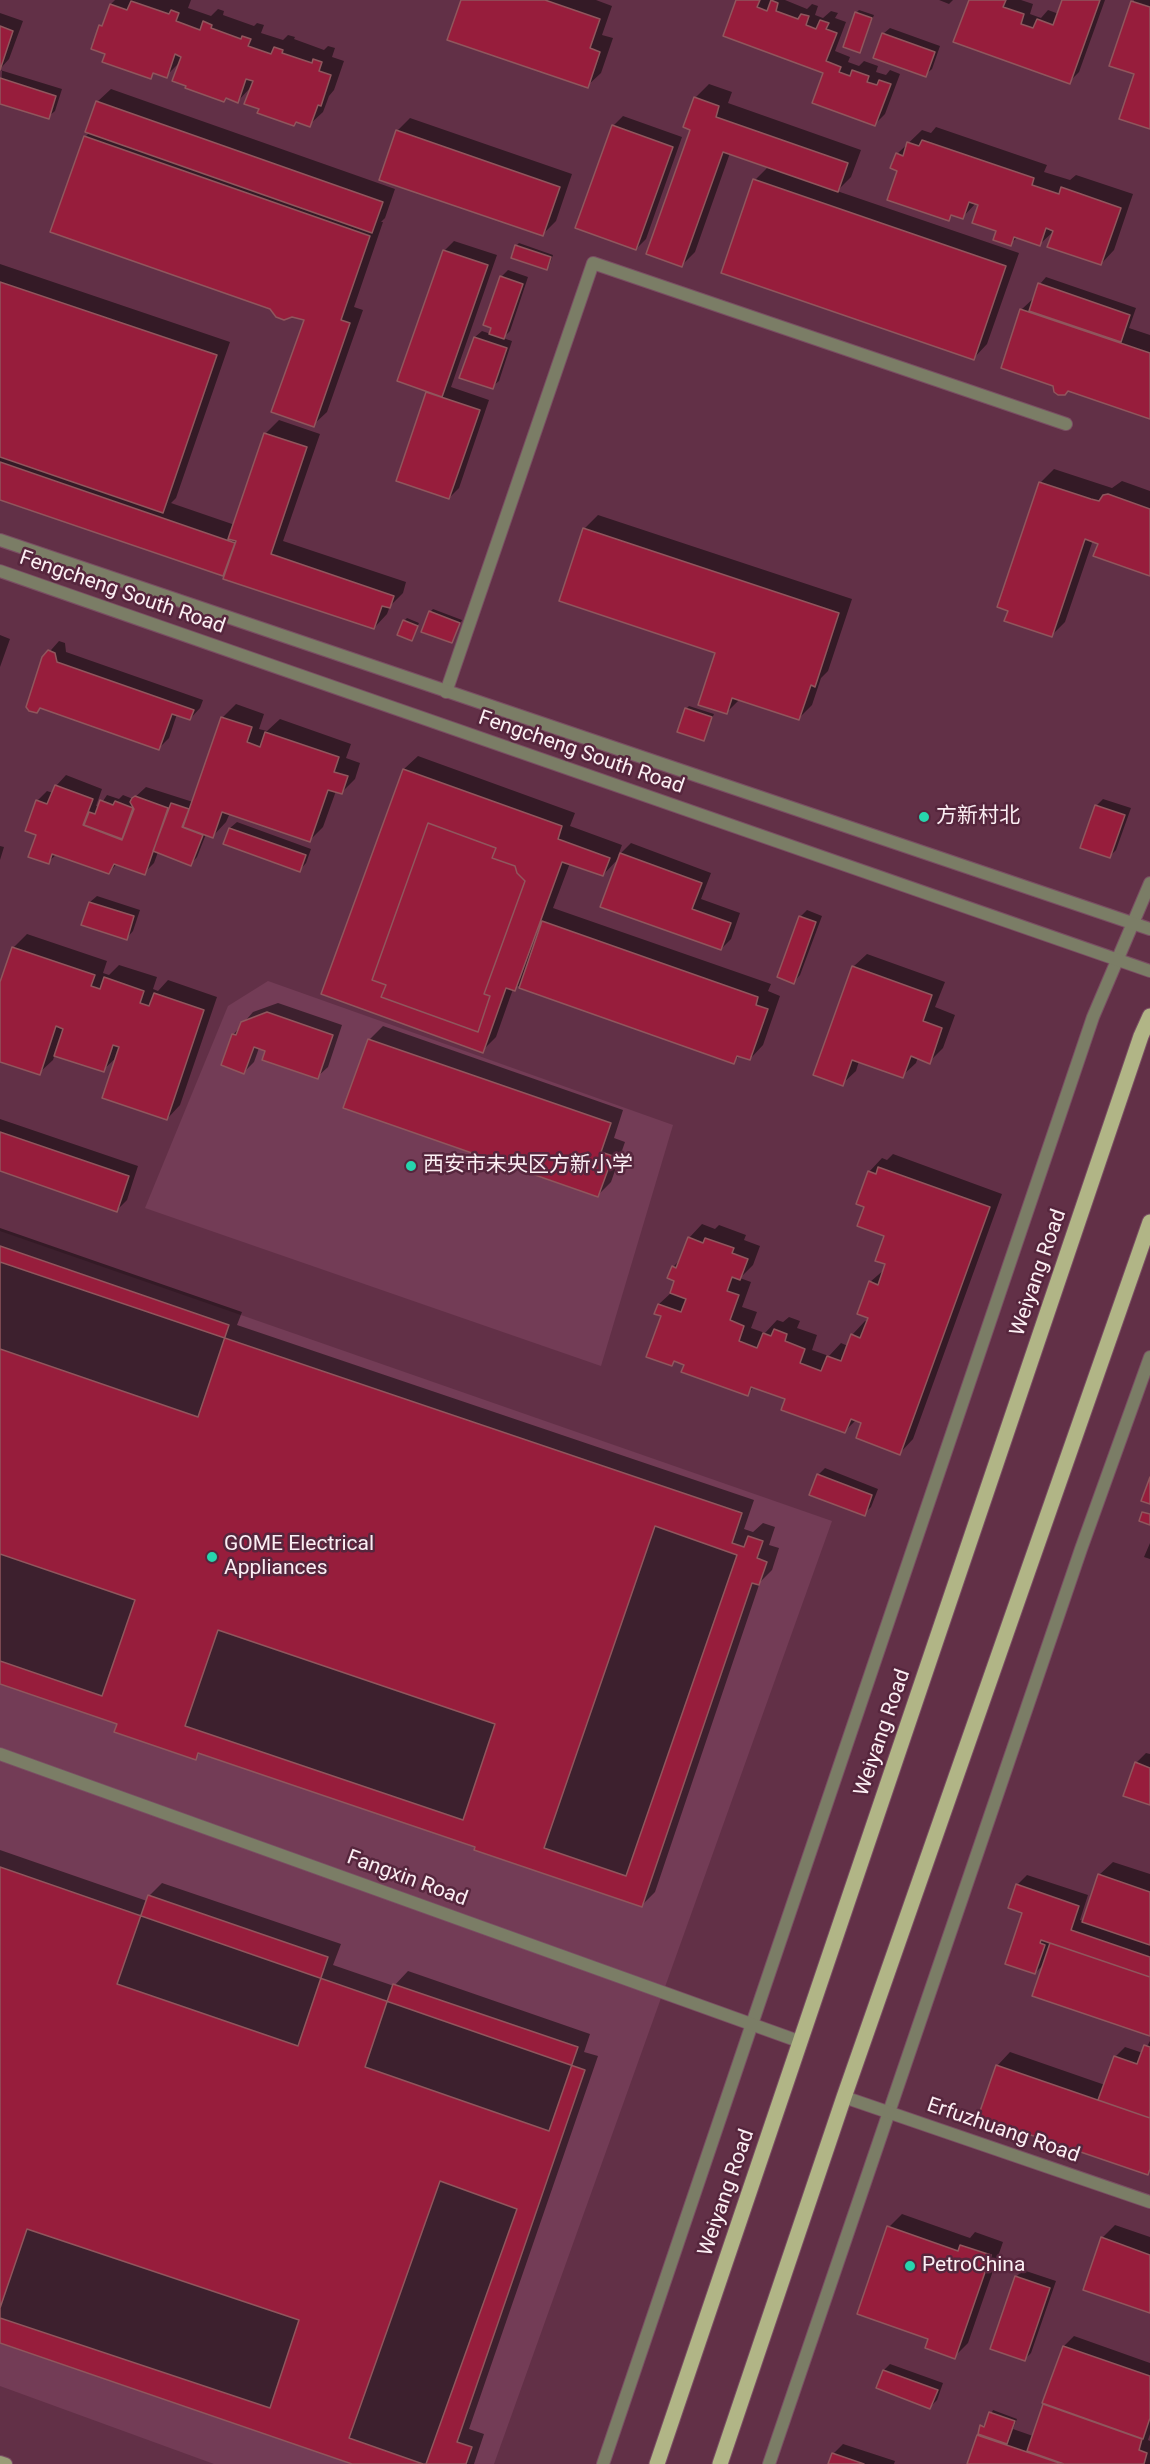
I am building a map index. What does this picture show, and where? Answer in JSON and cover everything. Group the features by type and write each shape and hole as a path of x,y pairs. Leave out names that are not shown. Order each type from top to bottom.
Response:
{"main road":[{"name":"Weiyang Road","path":"657,2464 1141,1036 1150,1016"},
{"path":"720,2464 844,2097 1150,1222"},
{"path":"0,2462 6,2464"}],"street":[{"path":"446,692 593,264 1066,424"},
{"name":"Fengcheng South Road","path":"0,540 1150,929"},
{"name":"Fengcheng South Road","path":"0,571 1150,971"},
{"path":"603,2464 1094,1017 1150,883"},
{"path":"769,2464 1081,1549 1150,1357"},
{"name":"Fangxin Road","path":"0,1754 801,2042"},
{"name":"Erfuzhuang Road","path":"844,2097 1150,2202"}],"shaded area":[{"name":"西安市未央区方新小学","path":"268,981 673,1125 601,1366 145,1208 228,1006"},
{"path":"0,1231 832,1521 494,2464 214,2464 0,2386"}],"building":[{"path":"461,0 545,0 600,19 590,48 600,52 588,88 447,40"},
{"path":"736,0 760,0 757,7 767,11 771,0 778,3 776,11 798,19 801,14 809,16 806,25 816,29 820,20 829,23 826,29 837,33 826,61 841,67 839,72 850,76 852,70 869,76 867,82 877,85 879,80 891,84 875,126 812,103 823,73 723,36"},
{"path":"969,0 1006,0 1003,7 1024,14 1021,24 1033,28 1037,19 1053,25 1062,0 1100,0 1070,84 953,42"},
{"path":"131,1 169,14 171,10 179,13 176,21 200,30 203,21 212,25 211,28 241,39 242,36 251,39 248,46 271,54 274,47 283,50 282,53 312,63 313,59 322,62 319,71 331,75 321,106 318,105 310,127 296,122 294,126 257,113 259,109 244,104 253,81 246,79 238,103 226,98 224,102 172,81 181,57 175,54 167,78 153,73 151,79 102,62 105,54 91,49 99,25 102,26 110,4 127,10"},
{"path":"1131,1 1150,7 1150,129 1119,119 1134,74 1109,66"},
{"path":"855,12 872,18 860,53 843,47"},
{"path":"0,26 13,31 0,70"},
{"path":"882,33 935,52 926,77 873,58"},
{"path":"0,78 56,96 49,119 0,104"},
{"path":"694,97 719,106 716,117 848,163 838,192 723,152 682,267 646,254 690,130 683,127"},
{"path":"96,101 383,202 372,233 85,132"},
{"path":"612,125 673,147 636,250 575,228"},
{"path":"396,130 560,187 543,236 379,180"},
{"path":"84,136 370,236 341,320 350,323 314,427 271,412 304,320 292,317 284,320 276,317 270,309 50,232"},
{"path":"922,140 1034,178 1032,185 1059,194 1061,187 1121,208 1101,265 1047,247 1053,231 1046,228 1040,246 1014,237 1011,246 993,240 996,231 972,223 978,205 969,202 963,219 951,215 949,221 887,200 897,171 890,168 896,153 903,156 907,142 919,146"},
{"path":"753,179 1006,266 974,360 721,273"},
{"path":"515,245 551,257 547,270 511,258"},
{"path":"443,250 488,265 442,397 397,381"},
{"path":"500,276 523,284 504,339 489,334 491,328 483,325"},
{"path":"0,282 217,355 163,513 0,457"},
{"path":"1038,283 1130,315 1121,342 1029,311"},
{"path":"1020,309 1150,353 1150,419 1068,391 1065,395 1058,395 1054,392 1053,386 1001,368"},
{"path":"474,337 507,348 493,389 459,378"},
{"path":"426,392 480,410 449,499 396,481"},
{"path":"264,433 307,447 271,554 394,596 390,608 382,606 374,629 223,579 236,541 228,539"},
{"path":"0,462 235,543 223,576 0,500"},
{"path":"1039,482 1099,501 1103,495 1108,494 1150,509 1150,576 1093,556 1098,544 1085,539 1052,637 1004,621 1008,611 997,607"},
{"path":"583,528 839,613 815,687 811,685 799,720 732,698 727,714 698,705 715,653 559,601"},
{"path":"429,611 460,623 452,643 421,632"},
{"path":"403,620 418,626 412,641 397,635"},
{"path":"48,650 55,653 57,662 194,710 190,720 172,714 159,750 40,708 37,713 29,711 26,707 42,657"},
{"path":"685,708 712,717 704,741 677,732"},
{"path":"221,717 252,727 247,742 260,747 265,732 339,757 334,772 348,776 342,794 328,790 310,842 222,812 213,838 183,827"},
{"path":"403,769 562,826 558,839 610,858 603,876 562,862 515,991 506,988 483,1053 321,994","holes":["428,823 496,848 492,858 515,866 517,873 525,881 484,994 490,996 478,1032 381,997 386,985 372,980"]},
{"path":"55,785 93,799 83,825 122,840 134,809 130,802 132,798 135,796 168,808 145,875 114,864 109,874 52,854 49,864 28,857 36,835 25,831 36,800 47,804"},
{"path":"100,800 113,805 115,801 133,808 122,839 84,825 89,812 95,814"},
{"path":"171,803 189,809 182,827 203,835 191,866 153,851"},
{"path":"1095,805 1125,815 1110,858 1080,848"},
{"path":"428,823 496,848 492,858 515,866 517,873 525,881 484,994 490,996 478,1032 381,997 386,985 372,980"},
{"path":"229,828 306,855 300,872 223,844"},
{"path":"620,853 702,883 692,909 731,923 721,950 600,907"},
{"path":"89,902 134,916 127,940 81,925"},
{"path":"799,916 816,922 794,984 777,977"},
{"path":"542,921 758,997 756,1005 768,1009 750,1060 737,1056 734,1064 519,988"},
{"path":"12,947 95,975 91,986 100,989 104,977 144,991 140,1003 149,1006 154,993 204,1010 167,1120 102,1098 119,1047 113,1045 104,1072 54,1056 63,1029 56,1026 40,1075 0,1062 0,982"},
{"path":"852,966 932,995 923,1021 942,1028 930,1064 911,1056 903,1078 852,1060 843,1086 813,1075"},
{"path":"267,1012 333,1035 318,1079 262,1060 265,1051 254,1047 244,1074 221,1065 232,1034 236,1035 241,1022"},
{"path":"368,1039 611,1123 601,1152 613,1156 598,1197 343,1108"},
{"path":"0,1132 129,1176 117,1212 0,1171"},
{"path":"878,1167 990,1207 900,1455 856,1438 861,1423 851,1419 845,1433 781,1410 785,1399 751,1387 748,1396 681,1372 684,1365 674,1361 672,1366 646,1357 661,1316 654,1314 658,1304 681,1312 686,1299 670,1293 674,1281 667,1278 672,1266 676,1268 688,1237 703,1243 705,1238 734,1248 732,1253 748,1259 740,1280 732,1277 727,1291 739,1295 730,1320 744,1326 739,1341 757,1348 763,1333 771,1336 774,1329 787,1334 785,1341 805,1349 800,1363 821,1371 827,1356 841,1361 851,1334 860,1338 868,1318 857,1314 869,1281 878,1285 885,1264 875,1261 884,1236 857,1226 864,1207 856,1204 868,1171 876,1174"},
{"path":"0,1246 229,1325 198,1417 0,1349"},
{"path":"0,1262 742,1513 732,1543 744,1547 748,1536 763,1541 757,1558 767,1562 759,1585 752,1583 642,1907 474,1850 475,1847 198,1753 196,1760 114,1732 117,1724 0,1684"},
{"path":"817,1474 872,1495 865,1516 809,1495"},
{"path":"1150,1477 1150,1504 1141,1501"},
{"path":"1142,1512 1150,1514 1150,1525 1139,1521"},
{"path":"655,1526 737,1555 626,1876 544,1848"},
{"path":"0,1554 135,1600 102,1696 0,1661"},
{"path":"218,1630 495,1724 463,1820 185,1726"},
{"path":"1135,1762 1150,1768 1150,1805 1123,1796"},
{"path":"0,1867 585,2070 457,2442 472,2447 466,2464 352,2464 0,2343"},
{"path":"1098,1874 1150,1892 1150,1945 1082,1922"},
{"path":"1016,1884 1079,1906 1071,1930 1150,1957 1150,1977 1041,1940 1040,1943 1045,1945 1035,1974 1005,1964 1022,1913 1008,1908"},
{"path":"148,1895 328,1957 298,2046 117,1984"},
{"path":"1050,1943 1150,1977 1150,2036 1032,1996"},
{"path":"393,1984 578,2047 549,2131 365,2067"},
{"path":"1144,2045 1150,2047 1150,2118 1098,2100 1114,2056 1137,2064"},
{"path":"996,2065 1150,2118 1148,2175 978,2117"},
{"path":"440,2181 517,2209 426,2464 423,2464 349,2438"},
{"path":"887,2226 958,2251 960,2245 991,2255 955,2359 925,2348 928,2339 857,2314"},
{"path":"27,2229 299,2320 270,2408 0,2318 0,2308"},
{"path":"1101,2237 1150,2255 1150,2313 1083,2290"},
{"path":"1015,2276 1050,2288 1025,2361 990,2349"},
{"path":"1063,2346 1150,2376 1150,2418 1143,2439 1042,2403"},
{"path":"883,2370 938,2390 930,2409 876,2388"},
{"path":"1043,2404 1142,2439 1139,2450 1147,2453 1144,2464 1064,2464 1027,2451"},
{"path":"989,2412 1015,2421 1007,2444 978,2434 980,2425 984,2427"},
{"path":"977,2435 1062,2464 967,2464"},
{"path":"832,2453 864,2464 828,2464"}],"place":[{"name":"方新村北","path":"924,817"},
{"name":"西安市未央区方新小学","path":"411,1166"},
{"name":"GOME Electrical Appliances","path":"212,1557"},
{"name":"PetroChina","path":"910,2266"}]}
